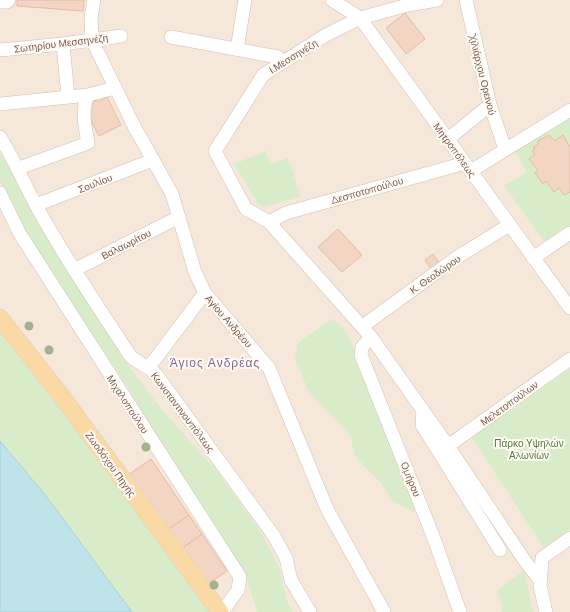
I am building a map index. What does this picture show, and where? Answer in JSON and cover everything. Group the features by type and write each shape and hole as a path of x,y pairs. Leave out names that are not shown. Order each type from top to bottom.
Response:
{"main road":[{"name":"Ζωοδόχου Πηγής","path":"0,319 63,398 221,612"}],"street":[{"path":"0,2 7,2 9,0"},
{"name":"Αγίου Ανδρέου","path":"94,0 91,18 92,40 115,88 172,194 195,272 205,293 269,368 328,509 384,612"},
{"path":"237,49 245,0"},
{"name":"Μητροπόλεως","path":"332,0 360,18 570,308"},
{"name":"Ι.Μεσσηνέζη","path":"269,222 246,209 215,151 263,74 326,35 360,18 408,5 437,0"},
{"name":"Χιλιάρχου Ορεινού","path":"466,0 490,105 505,149"},
{"name":"Σωτηρίου Μεσσηνέζη","path":"0,50 63,44 121,36"},
{"path":"171,37 278,56 282,63"},
{"path":"63,44 68,97"},
{"path":"0,104 88,95 115,88"},
{"path":"19,168 88,144 83,118 84,104 88,95"},
{"path":"448,139 490,105"},
{"name":"Δεσποτοπούλου","path":"269,222 286,212 468,167 505,149 570,110"},
{"name":"Κωνσταντινουπόλεως","path":"0,137 19,168 36,206 74,270 129,354 139,363 149,367 182,407 274,536 286,558 291,580 310,612"},
{"name":"Σουλίου","path":"36,206 153,160"},
{"name":"Μιχαλοπούλου","path":"0,193 20,234 240,577 238,590 221,612"},
{"name":"Βαλαωρίτου","path":"74,270 179,217"},
{"path":"269,222 363,326 448,446 527,564 540,580"},
{"name":"Κ. Θεοδώρου","path":"363,326 454,260 509,225"},
{"path":"533,258 570,232"},
{"path":"149,367 205,293"},
{"name":"Ομήρου","path":"371,337 362,347 361,355 433,536 460,612"},
{"name":"Μελετοπούλων","path":"448,446 570,359"},
{"path":"423,410 422,425 500,550"},
{"path":"546,612 540,580 542,558 570,538"}],"shaded area":[{"path":"0,0 570,0 570,612 220,612 0,318"}],"green space":[{"path":"570,115 570,147 563,135 555,141 552,136 546,138 543,137 534,147 535,149 533,152 535,154 529,159 538,170 535,173 543,183 546,181 554,192 559,188 564,195 570,192 570,225 545,242 504,186 527,172 514,148"},
{"path":"266,151 270,164 288,158 301,197 263,207 257,202 234,164"},
{"path":"0,153 100,320 133,372 164,412 217,471 262,534 279,567 287,601 293,612 257,612 245,573 172,463 124,381 23,231 0,181"},
{"path":"331,319 343,327 359,356 414,504 414,512 394,502 380,482 355,456 350,435 309,392 295,359 298,343"},
{"path":"0,332 62,411 210,612 132,612 46,496 0,441"},
{"name":"Πάρκο Υψηλών Αλωνίων","path":"570,368 570,529 544,548 472,438"},
{"path":"524,570 533,612 501,612 503,609 497,591"}],"water":[{"path":"0,441 46,496 132,612 0,612"}],"building":[{"path":"17,0 84,0 83,11 17,6"},
{"path":"405,13 425,39 406,54 386,28"},
{"path":"107,97 121,125 99,136 85,109 93,104 93,101 96,100 98,102"},
{"path":"549,135 555,141 563,135 570,147 570,192 564,195 559,188 554,192 546,181 543,184 535,173 538,170 529,159 535,154 532,152 535,149 533,148 538,144 538,141"},
{"path":"338,229 362,255 342,272 318,247"},
{"path":"433,254 439,263 431,269 425,260"},
{"path":"151,459 189,515 166,531 128,475"},
{"path":"189,515 202,534 180,550 166,531"},
{"path":"202,534 227,571 205,586 180,550"}],"district":[{"name":"Άγιος Ανδρέας","path":"215,363"}]}
